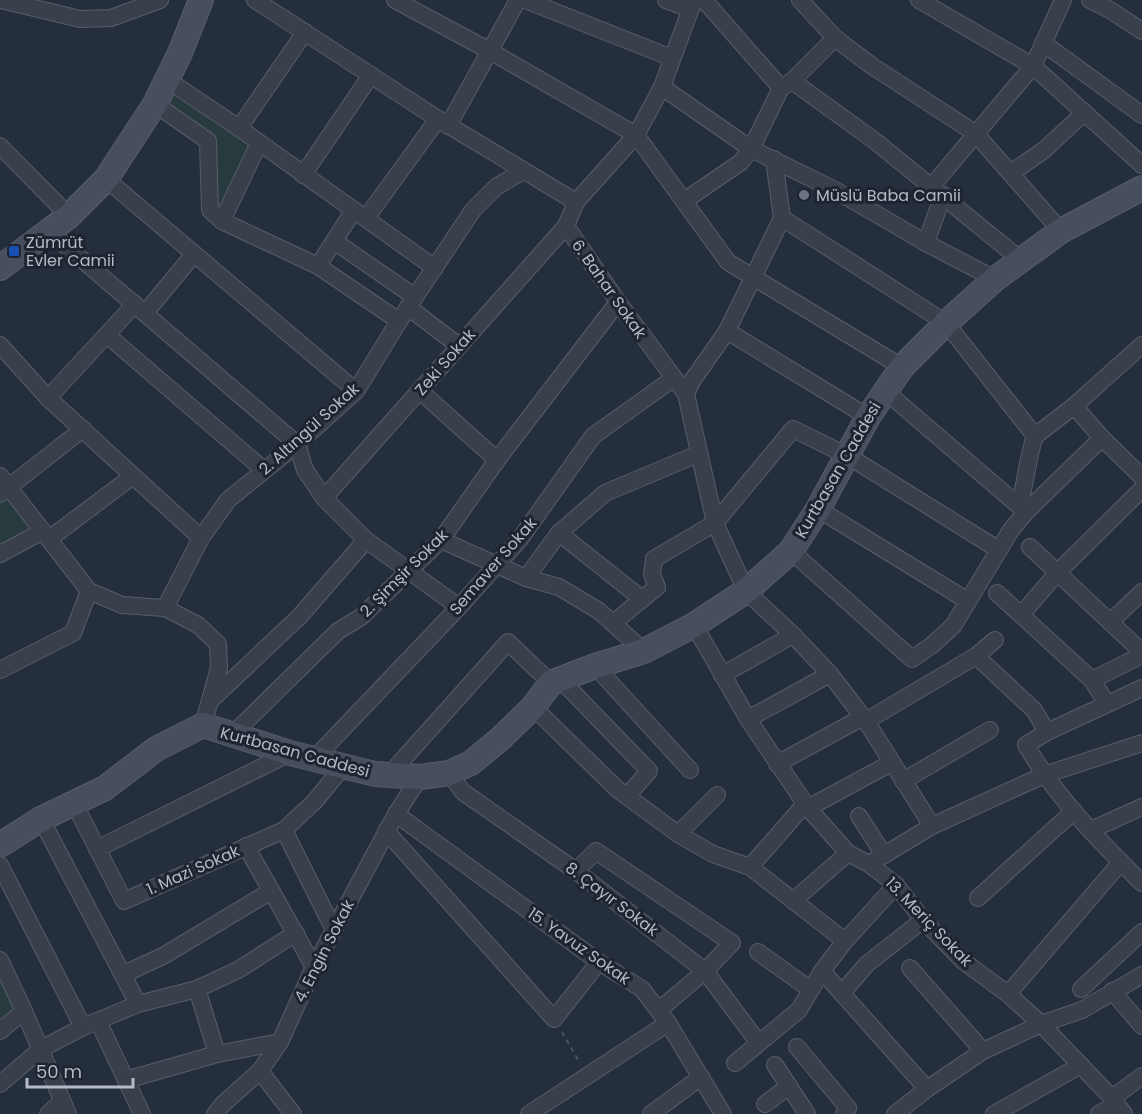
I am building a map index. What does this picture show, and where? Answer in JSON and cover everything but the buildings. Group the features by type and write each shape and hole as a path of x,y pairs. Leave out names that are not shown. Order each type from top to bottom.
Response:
{"main road":[{"path":"2,263 50,232 106,179 155,104 180,53 201,0"},
{"name":"Kurtbasan Caddesi","path":"0,845 41,819 105,788 156,749 203,725 231,736 313,760 389,775 420,777 449,773 471,763 500,739 556,681 645,651 694,625 746,591 791,551 818,508 884,390 902,367 995,279 1061,231 1142,189"}],"street":[{"path":"1,0 80,19 111,18 159,0"},
{"path":"255,0 443,122 576,202"},
{"path":"395,0 490,51 636,135 728,262 902,367"},
{"path":"318,266 334,241 443,122 490,51 518,0"},
{"path":"525,0 672,58"},
{"path":"666,0 696,3 786,85 875,141 1021,261"},
{"path":"800,0 835,38 872,66 975,133 1061,231"},
{"path":"920,0 1033,66 1142,165"},
{"path":"926,243 937,190 975,133 1033,66 1063,0"},
{"path":"1090,0 1142,31"},
{"name":"6. Bahar Sokak","path":"696,3 662,87 636,135 576,202 566,226 618,302 686,394 715,523 746,591"},
{"path":"208,141 233,124 305,32"},
{"path":"684,201 741,162 786,85 835,38"},
{"path":"1043,43 1142,115"},
{"path":"303,175 371,75"},
{"path":"166,79 435,268"},
{"path":"662,87 751,148 835,190 926,243 995,279"},
{"path":"155,104 208,141"},
{"path":"1011,173 1044,150 1084,113"},
{"path":"208,141 210,210 222,221 407,308"},
{"path":"222,221 259,143"},
{"path":"0,146 69,216"},
{"path":"686,394 692,381 727,331 782,218 774,159"},
{"name":"2. Altıngül Sokak","path":"165,608 201,538 228,500 297,444 356,391 407,308 473,210 496,187 524,171"},
{"path":"106,179 356,391"},
{"path":"782,218 946,323 1035,436"},
{"name":"Zeki Sokak","path":"324,498 566,226"},
{"path":"50,232 297,444 305,470 324,498 366,540 459,607"},
{"path":"334,241 407,308 459,346"},
{"path":"48,398 107,335 140,308 194,254"},
{"name":"2. Şimşir Sokak","path":"231,736 338,631 361,617 441,540 497,460 618,302"},
{"path":"727,331 868,417"},
{"path":"107,335 264,470"},
{"path":"0,345 48,398 201,538"},
{"path":"1023,509 1028,455 1035,436 1074,406 1142,345"},
{"name":"Semaver Sokak","path":"313,760 459,607 520,539 593,436 674,378"},
{"path":"884,390 1023,509"},
{"path":"420,391 497,460"},
{"path":"1074,406 1102,438 1142,477"},
{"path":"82,429 3,485 46,535 89,591 122,604 165,608 198,625 218,644 219,668 203,725"},
{"path":"613,624 657,586 652,574 654,559 715,523 793,429 848,456 999,550"},
{"path":"791,551 912,659 953,626 1023,509 1102,438"},
{"path":"526,578 559,534 605,493 698,454"},
{"path":"0,554 46,535 133,476"},
{"path":"1022,615 1058,572 1142,489"},
{"path":"818,508 968,601"},
{"path":"559,534 642,599"},
{"path":"209,701 300,616 366,540"},
{"path":"441,540 526,578 559,586 599,611 645,651"},
{"path":"1029,547 1142,653 1092,680"},
{"path":"0,670 73,633 89,591"},
{"path":"746,591 830,674 865,719 932,826"},
{"path":"997,592 1092,680 1107,704"},
{"path":"1110,622 1142,592"},
{"name":"13. Meriç Sokak","path":"694,625 748,719 806,806 848,853 876,860 923,920 963,961 1008,994 1041,1024 1117,1105"},
{"path":"722,675 793,636"},
{"path":"777,764 865,719 976,656 995,640"},
{"path":"389,775 508,642 556,681 649,771 627,796"},
{"path":"976,656 1034,710 1047,732"},
{"path":"595,666 690,770"},
{"path":"748,719 830,674"},
{"path":"1142,688 1047,732 1026,745 1044,775 1074,811 1142,883"},
{"path":"533,707 617,789 678,834 713,854 750,867 844,941"},
{"path":"903,781 990,730"},
{"path":"859,816 876,860 932,826 1044,775 1142,742"},
{"path":"97,849 290,753"},
{"path":"750,867 806,806 891,763"},
{"name":"1. Mazi Sokak","path":"74,803 124,901 284,830 314,802 343,767"},
{"name":"8. Çayır Sokak","path":"449,773 463,792 576,871 705,971 758,1042"},
{"name":"4. Engin Sokak","path":"215,1114 260,1071 280,1042 314,967 386,831 420,777"},
{"path":"678,834 717,795"},
{"path":"1091,830 1142,807"},
{"path":"978,898 1074,811"},
{"name":"15. Yavuz Sokak","path":"396,814 599,963 642,989 664,1017 723,1114"},
{"path":"41,819 138,1004"},
{"path":"284,830 334,930"},
{"path":"386,831 554,1019 599,963"},
{"path":"246,846 314,967"},
{"path":"529,1114 588,1076 664,1017 732,943 596,851 576,871"},
{"path":"793,901 848,853"},
{"path":"1008,994 1121,862"},
{"path":"0,865 90,1024 126,1080 142,1114"},
{"path":"735,1063 799,1010 822,971 844,941 896,885"},
{"path":"124,974 163,956 271,891"},
{"path":"842,993 867,964 923,920"},
{"path":"1081,989 1142,932"},
{"path":"0,1084 41,1049 90,1024 138,1004 197,989 238,970 296,933"},
{"path":"758,952 811,990"},
{"path":"0,960 65,1108 48,1114"},
{"path":"910,968 983,1051"},
{"path":"822,971 927,1089"},
{"path":"895,1114 983,1051 1041,1024 1082,1011 1142,975"},
{"path":"197,989 217,1054"},
{"path":"1112,991 1142,1026"},
{"path":"0,1031 24,1011"},
{"path":"126,1080 217,1054 280,1042"},
{"path":"797,1047 848,1108 844,1114"},
{"path":"775,1065 803,1112"},
{"path":"994,1114 1081,1065"},
{"path":"260,1071 293,1114"},
{"path":"1099,1114 1117,1105 1142,1076"},
{"path":"651,1114 701,1077"},
{"path":"765,1104 789,1086"}],"path":[{"path":"566,1038 588,1076"}],"shaded area":[{"path":"175,93 255,145 221,211 215,202 217,141 170,106 170,97"},
{"path":"0,500 11,500 32,530 0,547"},
{"path":"0,975 15,1009 0,1021"}],"place":[{"name":"Müslü Baba Camii","path":"804,195"},
{"name":"Zümrüt Evler Camii","path":"14,251"}]}
